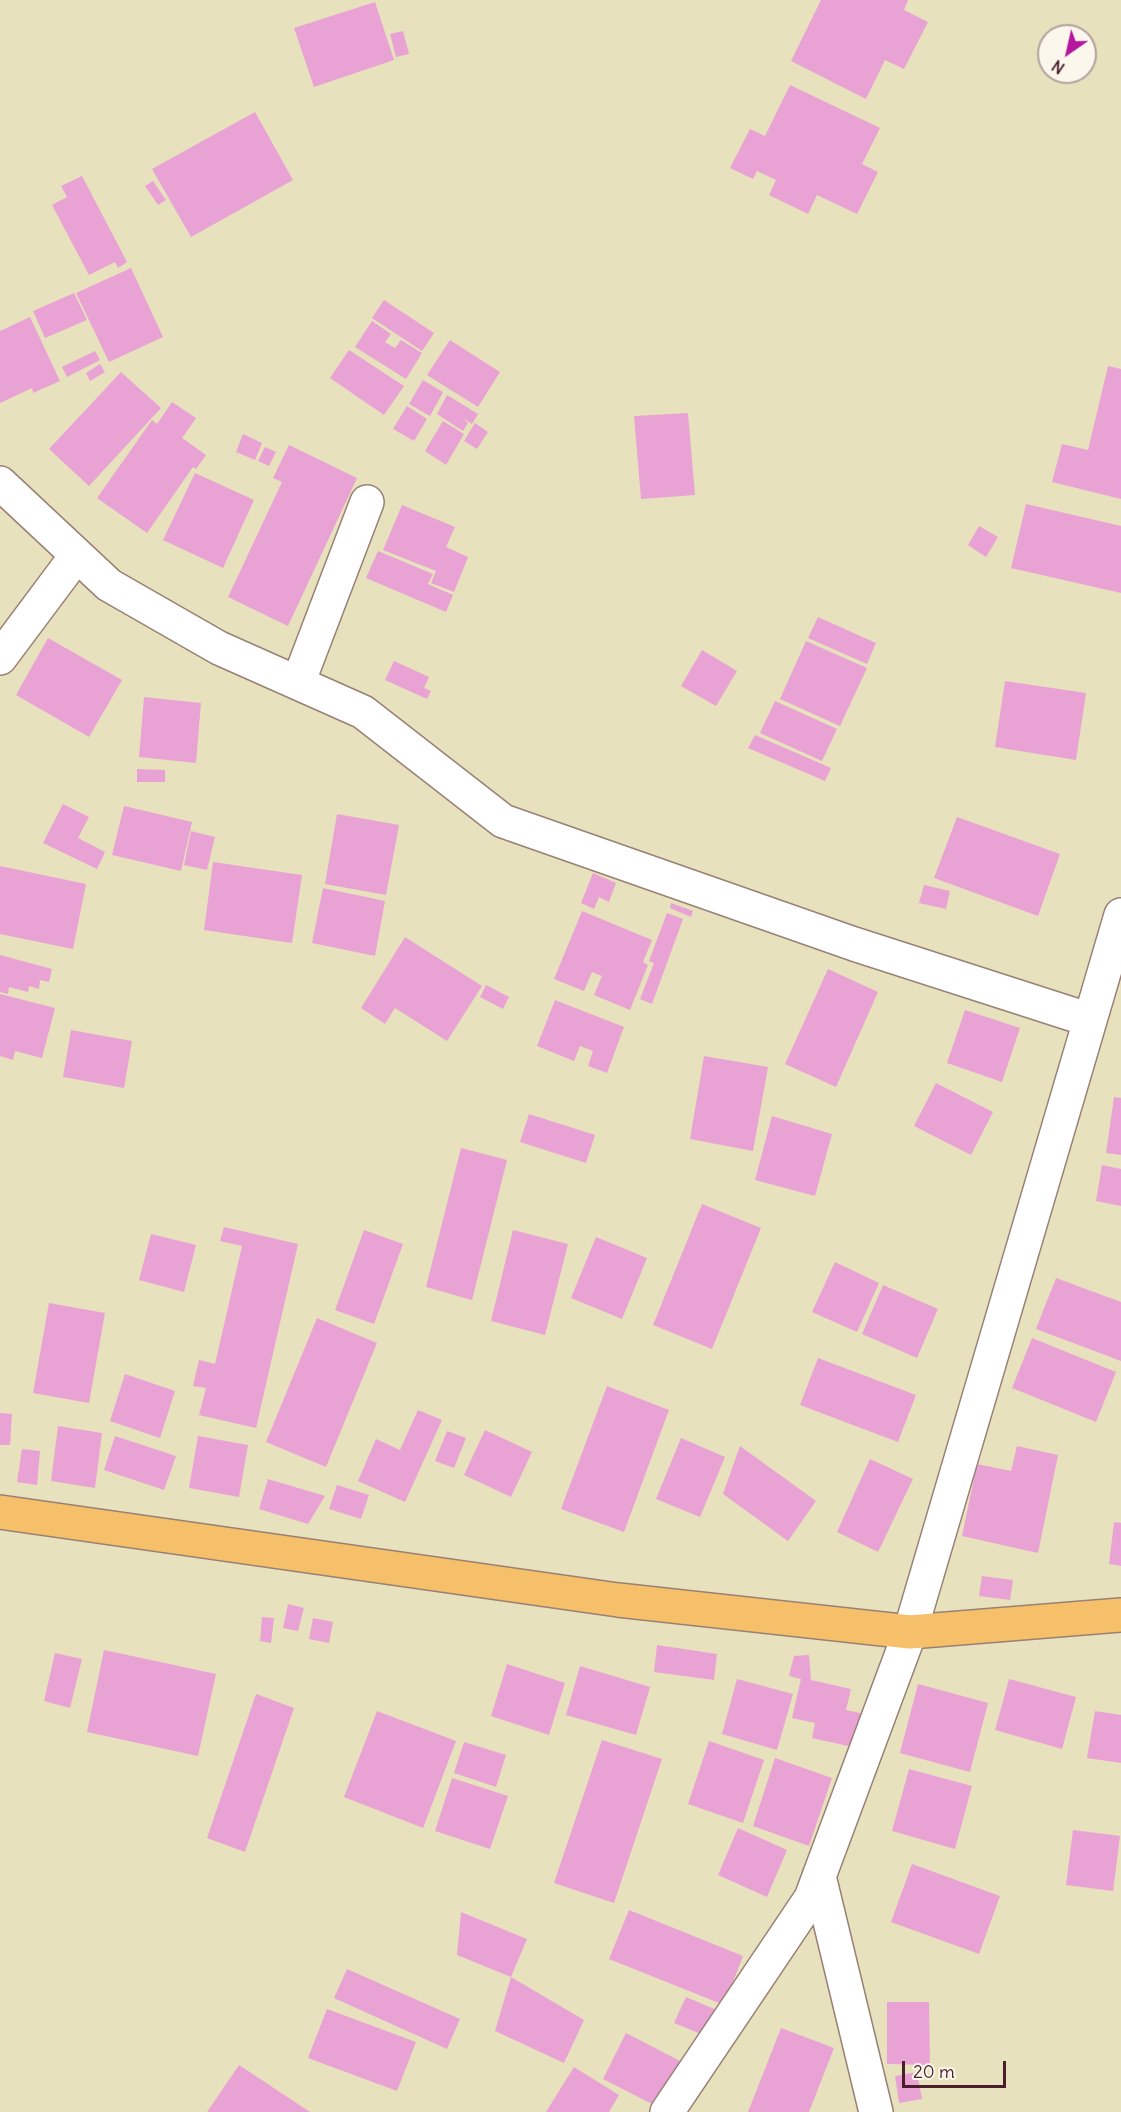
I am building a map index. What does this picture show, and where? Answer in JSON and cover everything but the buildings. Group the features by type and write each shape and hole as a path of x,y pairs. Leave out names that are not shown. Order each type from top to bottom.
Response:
{"main road":[{"path":"0,1512 618,1600 910,1632 1121,1615"}],"street":[{"path":"0,483 109,585 219,648 363,712 503,821 854,944 1090,1020"},
{"path":"298,683 367,502"},
{"path":"0,658 77,555"},
{"path":"667,2112 815,1887 910,1632 1121,915"},
{"path":"815,1887 876,2112"}]}
